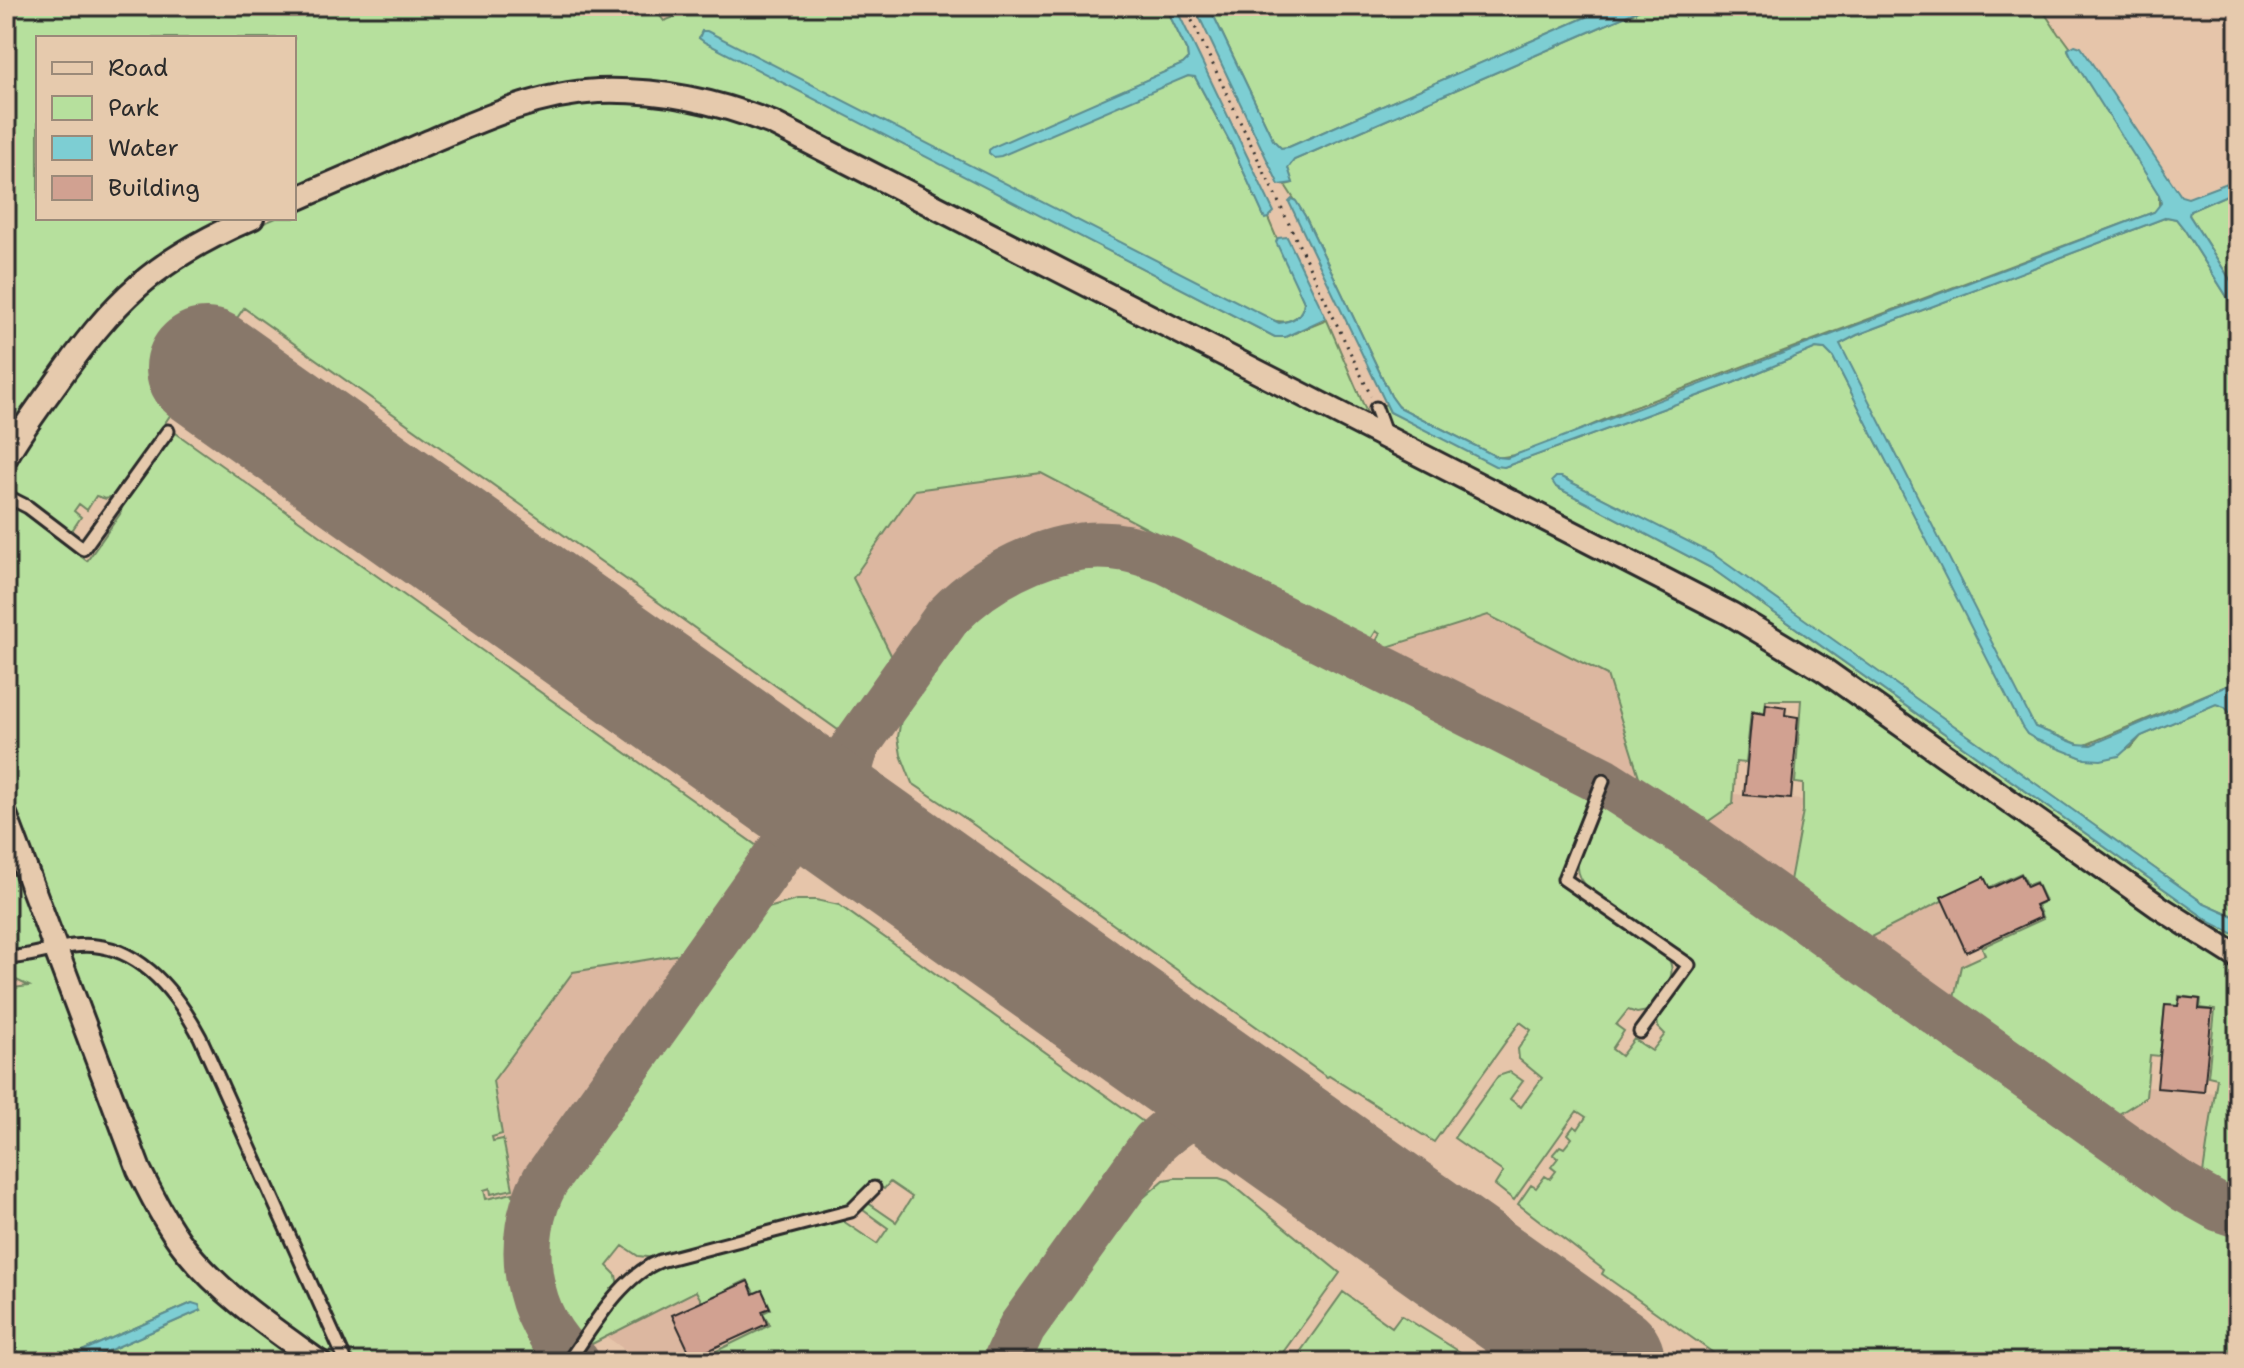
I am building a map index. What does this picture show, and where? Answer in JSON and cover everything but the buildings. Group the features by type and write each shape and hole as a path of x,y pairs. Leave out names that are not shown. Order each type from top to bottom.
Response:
{"street":[{"path":"296,199 498,113 535,102 596,91 638,91 695,98 731,107 772,123 1731,614 1824,670 2159,907 2238,957"},
{"path":"6,457 88,337 111,310 152,273 189,248 248,220"},
{"path":"6,817 139,1170 163,1217 187,1251 226,1293 319,1362"}],"lane":[{"path":"1376,408 1386,437"},
{"path":"6,496 28,507 83,549 168,431"},
{"path":"1603,781 1564,879 1689,965 1640,1032"},
{"path":"6,958 90,945 119,950 155,974 172,991 187,1012 346,1362"},
{"path":"568,1362 628,1282 643,1269 660,1261 851,1211 874,1188"}],"path":[{"path":"1185,6 1376,408"}],"shaded area":[{"path":"1042,473 1162,536 1119,530 1082,531 1040,538 1006,550 975,566 950,584 894,661 852,578 915,490"},
{"path":"1488,615 1607,675 1642,784 1381,649"},
{"path":"1734,794 1803,800 1789,886 1703,825 1733,804"},
{"path":"1942,899 1971,962 1961,966 1953,1003 1865,940"},
{"path":"687,953 515,1205 493,1082 573,972"},
{"path":"2147,1087 2216,1093 2202,1180 2114,1117 2146,1097"},
{"path":"697,1291 702,1302 672,1316 692,1358 706,1352 711,1361 642,1362 607,1337"}],"green space":[{"path":"6,6 664,6 657,12 664,21 702,6 1165,6 1187,51 1188,59 1183,64 989,150 1188,76 1195,77 1232,146 1265,218 1268,218 1304,302 1303,311 1292,320 1269,319 702,31 699,38 1275,337 1285,337 1327,320 1367,413 1365,415 793,121 596,84 296,190 296,36 36,36 36,220 227,220 185,241 6,441"},
{"path":"1209,6 1611,6 1281,148 1273,140"},
{"path":"1649,6 2040,6 2070,47 2071,56 2152,181 2159,195 2159,208 1632,408 1543,446 1497,457 1399,407 1391,396 1305,216 1285,185 1293,183 1288,168 1294,160"},
{"path":"597,101 637,101 693,107 767,130 1708,611 1824,681 2188,940 2238,965 2238,1196 2202,1180 2217,1078 2208,1076 2215,1010 2200,1008 2201,999 2179,996 2178,1006 2165,1005 2160,1056 2150,1055 2146,1097 2114,1117 1953,1003 1961,966 1985,955 1982,947 2043,919 2037,905 2045,901 2036,882 2028,885 2021,873 1975,894 1971,886 1865,940 1789,886 1803,811 1803,784 1795,783 1801,700 1766,700 1765,712 1751,711 1746,763 1736,762 1733,804 1703,825 1642,786 1607,675 1488,615 1381,649 1374,645 1380,634 1376,631 1368,644 1041,473 915,490 853,578 894,661 841,732 244,308 116,494 106,499 96,496 87,510 79,504 74,511 81,517 71,532 9,487 6,479 26,442 118,317 167,273 220,242 271,220 296,220 296,209 442,145 558,107"},
{"path":"2238,190 2238,292 2189,215 2190,211"},
{"path":"2167,217 2176,219 2184,229 2238,314 2238,681 2083,746 2035,727 2030,719 1839,344"},
{"path":"1816,348 1825,349 1833,357 2027,734 2085,759 2131,748 2141,736 2216,704 2225,707 2238,721 2238,918 2202,902 1713,555 1561,477 1556,477 1556,487 1711,568 2212,923 2238,936 2238,945 2202,926 1824,658 1736,605 1391,429 1381,406 1386,404 1390,412 1504,467 1733,383"},
{"path":"173,431 757,846 753,859 687,953 573,972 493,1081 502,1134 492,1137 493,1141 503,1139 513,1189 491,1194 490,1188 484,1190 486,1199 513,1193 513,1279 526,1322 546,1362 356,1362 343,1341 190,1010 164,978 131,952 106,942 61,937 6,790 6,505 19,509 87,561"},
{"path":"1109,567 1142,573 1199,595 1590,796 1557,882 1667,956 1672,971 1663,992 1648,1011 1637,1013 1628,1010 1616,1025 1624,1031 1612,1049 1621,1056 1634,1039 1652,1051 1665,1034 1658,1027 1657,1018 1696,963 1588,888 1582,880 1578,868 1581,850 1603,803 1686,854 2182,1207 2238,1231 2238,1362 1726,1362 1602,1274 1604,1270 1518,1204 1531,1185 1536,1188 1545,1176 1550,1179 1556,1171 1551,1167 1558,1158 1553,1154 1560,1146 1564,1148 1572,1138 1568,1134 1574,1126 1578,1129 1586,1117 1577,1111 1514,1200 1495,1185 1503,1172 1454,1138 1498,1076 1510,1072 1523,1081 1510,1099 1521,1107 1542,1078 1519,1059 1518,1049 1531,1030 1520,1022 1434,1142 1327,1077 912,783 898,737 903,707 978,610 1002,592 1035,577 1057,571"},
{"path":"6,840 44,942 38,947 6,954"},
{"path":"797,900 839,905 1146,1124 1007,1321 988,1362 710,1362 708,1355 770,1325 763,1313 771,1309 762,1290 754,1293 747,1280 702,1302 696,1291 584,1348 633,1284 654,1268 840,1219 877,1244 888,1228 863,1210 868,1203 896,1222 912,1197 890,1182 884,1189 872,1181 853,1205 655,1258 638,1256 623,1246 607,1266 616,1275 618,1286 578,1340 557,1304 546,1268 545,1250 547,1231 559,1192 749,923 768,908"},
{"path":"90,950 110,955 141,970 166,993 186,1023 333,1343 335,1349 332,1354 327,1355 232,1286 195,1244 173,1212 147,1166 68,955"},
{"path":"42,958 50,960 155,1221 304,1362 83,1362 201,1310 192,1303 57,1362 6,1362 6,989 29,986 6,978 6,963"},
{"path":"1219,1178 1228,1181 1340,1273 1276,1362 1024,1362 1036,1338 1129,1210 1164,1180"},
{"path":"1343,1292 1392,1327 1401,1315 1476,1362 1328,1362 1323,1359 1321,1362 1298,1362 1298,1355"}],"water":[{"path":"1165,6 1175,6 1274,212 1268,218 1265,219 1232,146 1195,77 1188,76 1001,156 994,157 989,153 993,147 1183,64 1188,59 1187,51"},
{"path":"1194,6 1209,6 1273,140 1281,148 1611,6 1649,6 1294,160 1288,168 1293,183 1279,185"},
{"path":"702,31 1279,323 1296,317 1304,302 1276,242 1278,238 1287,237 1326,318 1285,337 1275,337 704,42 699,38"},
{"path":"2075,45 2081,47 2181,196 2188,198 2238,179 2238,190 2190,211 2189,215 2238,292 2238,314 2184,229 2176,219 2167,217 1840,344 2035,727 2077,744 2091,745 2238,681 2238,722 2225,707 2216,704 2141,736 2119,756 2101,760 2085,759 2037,740 2022,727 1833,357 1825,349 1816,348 1733,383 1504,467 1495,466 1390,412 1289,202 1292,199 1296,201 1305,216 1399,407 1497,457 1507,458 2154,212 2161,203 2159,195 2071,56 2068,49"},
{"path":"1556,477 1713,554 2202,902 2238,918 2238,936 2212,923 1711,568 1556,487 1552,481"},
{"path":"192,1303 199,1305 201,1310 83,1362 57,1362"}],"taxiway":[{"path":"576,1362 558,1344 545,1324 529,1277 529,1227 545,1181 948,616 985,585 1007,572 1053,552 1077,547 1126,548 1168,561 1603,781 1688,835 2184,1188 2220,1208 2238,1214"},
{"path":"856,746 848,773 849,798 858,821 875,844"},
{"path":"1006,1362 1022,1327 1155,1142 1185,1119 1210,1110 1238,1113 1272,1126"}],"runway":[{"path":"206,368 1605,1362"}]}
